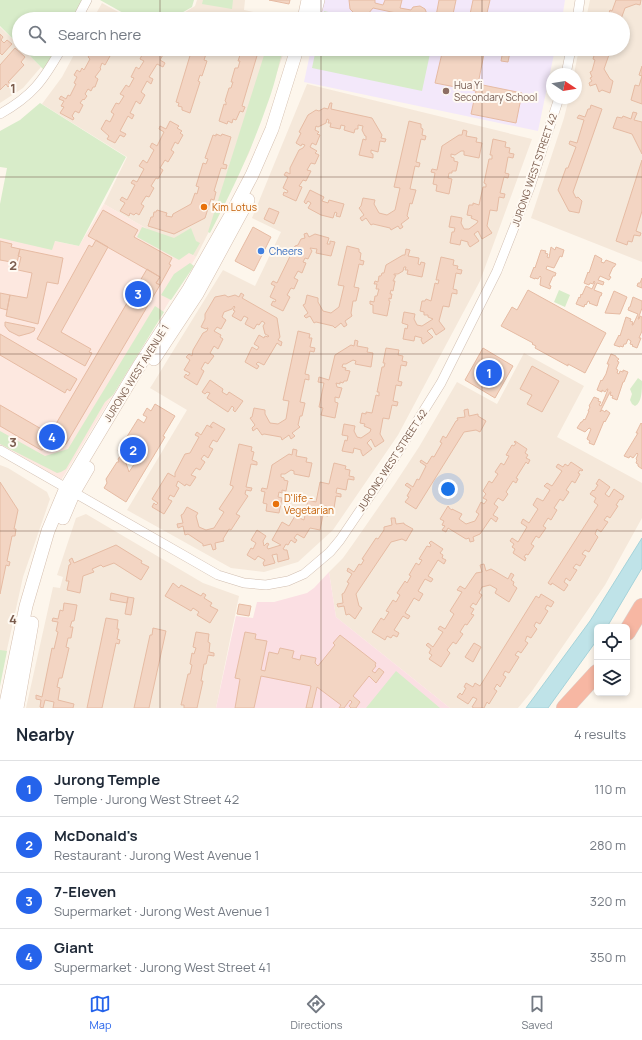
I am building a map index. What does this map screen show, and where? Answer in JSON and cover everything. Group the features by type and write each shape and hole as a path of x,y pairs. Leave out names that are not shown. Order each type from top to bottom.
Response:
{"highway":[{"path":"630,627 642,608"},
{"path":"565,708 594,676"},
{"path":"577,708 594,683"}],"street":[{"path":"81,12 87,0"},
{"path":"305,12 308,0"},
{"path":"315,12 318,0"},
{"path":"578,12 580,0"},
{"path":"0,114 22,101 34,90 57,56"},
{"name":"JURONG WEST AVENUE 1","path":"5,708 26,606 48,531 139,366 189,289 252,175 272,129 295,56"},
{"name":"JURONG WEST AVENUE 1","path":"17,708 34,608 52,543 70,490 129,396 197,294 239,219 281,127 303,56"},
{"path":"567,68 570,56"},
{"name":"JURONG WEST STREET 42","path":"0,450 213,573 233,580 266,585 288,581 304,574 335,546 354,519 441,383 497,271 530,187 557,104"}],"shaded area":[{"path":"197,0 245,0 244,10 254,12 185,12 195,6"},
{"path":"321,0 565,0 563,12 318,12"},
{"path":"590,0 642,0 642,262 531,218 568,104 582,104 582,68 575,68 578,56 630,56 630,12 587,12"},
{"path":"102,3 118,12 97,12"},
{"path":"0,27 12,38 12,56 30,56 41,67 23,88 0,103"},
{"path":"73,56 283,56 249,153 196,257 104,204 127,157 42,104 62,77"},
{"name":"Hua Yi Secondary School","path":"310,56 554,56 551,68 546,68 546,92 538,131 304,82"},
{"path":"307,84 532,139 480,281 398,435 333,530 298,562 264,572 231,568 127,510 187,410 150,388 223,270 255,286 281,232 252,218"},
{"path":"104,204 196,257 60,482 0,449 0,230 79,246"},
{"path":"524,353 584,386 557,437 642,483 642,518 605,585 532,691 518,708 450,708 336,617 329,572 343,558 394,485 419,447 457,382 497,404"},
{"path":"0,465 8,468 47,492 50,499 23,577 0,681"},
{"path":"86,514 203,583 239,596 216,708 26,708 53,587 60,588 63,577 57,575 76,518"},
{"path":"329,572 336,617 450,708 216,708 236,616 253,618 257,602 274,602 307,593 314,588"}],"green space":[{"path":"0,0 84,0 78,12 12,12 12,38 0,26"},
{"path":"100,0 194,0 192,7 183,12 121,12"},
{"path":"203,0 233,0 232,9 202,4"},
{"path":"30,56 53,56 44,70"},
{"path":"264,56 281,56 272,91 248,154 234,186 210,233 208,232"},
{"path":"315,56 430,56 422,91 312,68"},
{"path":"40,103 126,157 79,246 55,241 52,250 0,238 0,204 7,168 0,167 0,131 20,120"},
{"path":"142,227 174,238 191,228 196,241 200,243 193,255 189,253 179,260 137,237"},
{"path":"190,263 194,266 171,300 161,295 174,274"},
{"path":"559,290 570,295 565,307 554,302"},
{"path":"155,306 164,312 113,395 105,402 66,469 57,473 0,444 0,431 45,456 68,449"},
{"path":"638,378 642,381 642,392 639,402 635,406 630,400 632,394 630,389"},
{"path":"0,650 7,651 0,686"},
{"path":"396,671 440,708 366,708"}],"water":[{"path":"642,538 642,568 609,624 594,624 594,644 548,708 526,708 590,621"}],"building":[{"path":"269,0 290,0 289,4"},
{"path":"349,0 375,0 375,3 383,5 385,0 402,0 400,8 411,10 413,7 420,6 425,9 426,12 392,12 373,8 370,12 353,12 350,9"},
{"path":"439,0 456,0 453,12 437,12"},
{"path":"473,0 490,0 487,12 470,12"},
{"path":"616,0 641,0 640,5 636,4 625,8 624,12 609,12 610,10 612,11"},
{"path":"0,34 3,37 1,40 4,43 7,40 12,44 2,55 0,53"},
{"path":"12,51 12,56 25,57 21,62 24,65 8,82 11,84 8,87 6,84 0,90 0,65"},
{"path":"110,56 105,65 102,63 101,69 95,77 98,79 95,87 93,87 91,91 88,89 85,94 87,96 80,103 83,105 79,113 75,111 72,116 74,118 73,120 60,113 64,107 61,106 64,101 59,99 61,96 66,99 68,95 70,96 76,84 74,83 77,77 74,75 77,70 80,72 82,68 84,70 90,59 88,57"},
{"path":"142,56 162,56 160,60 165,63 163,67 157,64 149,77 153,79 151,84 147,81 141,92 145,95 140,104 136,101 130,113 134,115 132,119 128,116 120,131 126,134 124,137 120,135 115,143 107,139 109,136 101,129 106,120 110,122 114,114 111,112 116,103 119,104 124,96 120,94 126,85 129,87 134,78 131,77 136,67 139,69 144,61 140,59"},
{"path":"190,56 205,56 204,60 207,61 202,76 200,75 198,81 200,82 190,113 182,110 182,107 178,106 179,103 176,102"},
{"path":"240,56 257,56 242,106 245,107 243,112 240,111 236,120 233,119 232,123 228,121 227,124 219,121 224,104 226,105 225,101 229,88 231,88 233,82 231,82 235,68 238,68 240,61 238,61"},
{"path":"441,56 484,56 478,84 522,93 516,123 471,114 476,91 435,83"},
{"path":"502,56 509,56 508,62 501,61"},
{"path":"594,56 609,56 604,69 613,81 610,93 602,90 599,92 596,84 590,86 589,83 592,81 590,78 592,77 590,72 592,71 595,60 593,59"},
{"path":"642,66 642,76 639,75"},
{"path":"642,76 642,104 631,100 635,85 639,86"},
{"path":"330,103 332,103 331,109 372,118 382,135 381,138 386,139 385,142 380,141 378,152 371,150 373,158 359,155 363,139 366,140 366,136 362,130 363,126 358,125 358,129 355,129 354,133 344,130 345,126 341,125 340,129 330,127 331,123 328,123 329,120 327,119 326,123 318,127 316,126 315,130 319,132 317,134 320,135 316,145 312,143 310,147 317,151 315,153 319,155 315,164 311,163 307,170 311,171 306,181 303,180 299,186 302,187 296,201 283,195 284,192 287,193 288,191 283,188 288,177 284,175 286,172 290,174 290,168 299,150 305,145 302,144 301,146 296,143 301,133 299,132 308,115 316,110 319,111 324,108 328,109"},
{"path":"591,105 602,109 573,192 576,198 578,197 582,201 579,213 569,211 558,190 576,147 569,144 570,141 577,143 584,120 577,118 579,115 585,117"},
{"path":"633,112 637,113 634,120 642,122 642,154 632,134 613,128 617,117 622,118 623,116 631,119"},
{"path":"170,121 179,126 177,128 182,131 180,133 183,135 178,144 175,142 171,150 174,152 168,162 165,160 160,168 163,170 158,179 156,178 151,186 154,188 149,197 146,196 141,204 144,206 139,215 136,213 134,215 130,213 129,216 120,211 125,203 120,200 122,197 127,200 135,185 131,183 133,180 137,182 144,169 139,166 143,160 147,163 154,150 150,147 152,143 157,146 164,132 159,129 160,126 166,129"},
{"path":"409,121 421,124 421,128 423,129 422,135 426,136 425,140 421,139 416,162 420,163 419,167 415,166 410,189 416,190 412,204 410,203 407,216 409,218 401,224 403,227 400,229 398,226 391,230 390,228 373,224 371,225 366,218 362,221 360,218 364,215 359,208 363,198 375,200 374,204 379,213 387,215 395,210 400,188 394,187"},
{"path":"463,130 467,131 466,136 477,138 476,142 482,143 479,158 464,155 464,151 461,151 455,155 451,154 454,161 458,162 456,171 449,173 448,178 452,179 449,194 436,191 437,185 433,184 435,173 431,172 432,169 437,170 442,146 459,135 462,135"},
{"path":"216,134 231,137 223,164 227,165 226,169 221,168 214,191 216,192 214,200 211,199 205,218 174,234 148,226 151,217 153,217 154,212 157,210 167,213 166,216 172,217 173,214 191,204 195,193 197,194 199,187 196,186 203,163 206,164 208,159 205,158 213,135 216,136"},
{"path":"493,139 506,142 505,147 510,148 509,153 514,154 513,158 508,157 505,173 509,174 508,178 504,177 500,193 505,194 504,198 499,197 497,211 490,210 487,226 492,233 482,239 478,231 474,234 479,241 470,247 468,242 461,240 460,245 450,243 452,232 454,232 455,228 449,227 451,216 462,218 461,223 464,229 469,229 478,221 471,218 472,216 467,215 469,205 473,205 473,203 479,205 483,187 486,187 486,184 484,183 489,159 492,159 492,155 490,155"},
{"path":"642,160 642,211 636,231 641,233 640,236 634,235 632,242 628,241 627,245 616,241"},
{"path":"310,190 324,197 322,201 328,203 329,200 344,204 340,217 336,216 337,213 335,212 333,218 321,215 308,208 311,203 308,201 306,204 304,202"},
{"path":"269,208 279,212 274,224 264,219"},
{"path":"103,210 138,230 134,237 172,258 169,264 171,265 160,285 156,283 160,277 88,236"},
{"path":"253,227 271,237 254,271 235,261"},
{"path":"307,233 309,237 315,234 329,238 327,244 330,244 330,241 335,242 331,256 316,253 317,249 310,248 312,251 308,259 305,258 303,262 306,263 302,273 298,271 294,278 298,280 294,289 291,288 287,295 290,297 283,311 271,305 273,301 275,302 276,300 270,297 275,286 271,284 273,281 277,283 295,246 298,245 301,239 305,238 304,234"},
{"path":"96,240 108,247 61,332 91,349 89,352 92,353 85,366 37,339 89,245 92,247"},
{"path":"0,241 12,244 11,247 20,249 17,263 0,260"},
{"path":"347,246 359,249 359,252 361,253 360,260 364,261 363,265 359,264 354,287 359,288 356,301 353,301 352,316 345,321 347,325 344,327 341,323 335,328 333,326 316,322 314,323 310,316 306,318 304,316 308,313 303,305 305,304 307,295 318,298 318,302 323,311 331,313 339,307 344,286 338,285"},
{"path":"551,247 555,250 556,247 564,250 562,257 560,256 554,268 547,266 546,269 556,273 549,285 551,286 550,289 540,285 540,276 538,279 530,277 534,267 535,268 541,250 546,251 545,253 548,254 547,257 549,258"},
{"path":"20,249 63,258 58,284 47,282 38,324 6,316 10,295 27,298 32,273 18,270 21,257 18,256"},
{"path":"406,249 410,250 408,256 419,258 418,264 420,265 421,262 425,263 422,277 407,274 408,270 405,270 406,267 404,267 403,271 398,274 394,274 396,275 393,281 395,281 393,291 391,290 390,294 392,294 391,299 389,298 390,301 387,316 373,313 373,305 370,304 370,301 374,302 375,296 377,296 379,289 376,289 377,284 374,284 375,281 378,282 379,276 384,273 386,265 405,255"},
{"path":"595,255 602,259 601,262 604,263 606,260 616,264 609,276 611,277 609,280 600,276 598,280 604,282 603,285 597,283 594,290 602,293 597,306 589,303 590,302 588,301 584,307 576,304 586,286 592,289 595,282 594,281 593,284 590,283 589,285 584,283"},
{"path":"441,257 454,260 453,265 458,266 457,269 462,270 461,274 456,273 453,289 457,290 457,294 452,293 449,307 443,306 439,321 445,329 436,335 432,328 427,331 433,337 423,344 421,340 422,338 415,336 414,341 403,339 405,328 407,329 408,325 402,323 404,312 415,314 414,319 417,325 422,326 433,319 428,317 428,315 424,315 424,312 420,311 422,301 425,301 426,299 431,301 435,283 438,284 439,280 436,280"},
{"path":"147,269 160,277 156,283 160,285 66,444 41,450 0,426 0,405 50,434"},
{"path":"642,278 642,288 637,286"},
{"path":"528,290 606,333 585,373 568,364 568,366 535,348 536,346 532,344 533,343 501,326 512,307 517,310"},
{"path":"614,291 627,297 620,314 605,313"},
{"path":"0,293 10,295 7,310 0,308"},
{"path":"241,293 244,295 242,298 277,318 280,337 278,340 282,342 281,346 277,343 264,365 258,362 256,364 259,366 257,369 245,362 252,347 257,350 259,347 254,344 259,335 264,338 265,336 269,336 265,334 263,326 265,323 262,321 259,325 257,324 254,329 245,324 248,318 244,316 241,321 232,316 235,311 233,310 235,307 234,306 232,309 224,312 222,317 226,320 221,329 217,327 214,331 221,335 220,337 223,339 218,349 214,346 210,353 214,356 208,364 205,362 201,369 204,371 197,385 184,377 186,374 188,376 190,373 184,370 190,360 186,357 189,354 192,356 193,350 203,333 207,331 208,328 206,329 201,327 205,319 205,314 215,297 225,295 228,297 235,295 239,297"},
{"path":"633,297 642,301 642,308 638,319 640,316 642,317 642,331 639,338 641,338 637,348 630,344 631,341 628,339 623,347 620,347 614,345 619,335 620,336 626,317 631,319 630,321 633,322 633,325 638,314 628,310"},
{"path":"5,322 35,328 34,331 30,333 19,336 9,331 5,326"},
{"path":"298,331 310,334 309,338 312,338 310,347 315,348 314,352 310,351 305,374 309,375 309,380 305,379 300,402 305,403 298,425 300,427 292,433 295,436 291,439 289,435 282,440 281,437 264,434 262,435 257,428 253,431 252,428 255,425 250,418 252,417 254,408 265,410 265,414 270,423 278,424 286,419 289,401 283,400"},
{"path":"0,334 77,379 70,391 67,389 65,393 0,355"},
{"path":"355,340 358,341 357,346 368,348 367,352 373,353 371,367 355,364 356,361 353,360 343,364 342,367 346,368 345,370 350,371 347,381 344,381 343,383 340,382 340,384 336,383 337,387 342,388 339,398 335,397 335,402 338,403 335,418 321,415 323,408 319,407 324,383 318,382 319,377 329,380 335,355 351,345 354,346"},
{"path":"386,348 399,350 398,355 403,356 402,361 407,362 406,366 401,365 398,381 402,382 401,386 396,385 393,401 398,402 397,406 392,405 389,419 383,418 380,434 384,441 375,447 371,439 367,443 372,449 363,456 361,450 354,448 353,453 342,451 345,440 347,441 348,436 342,435 344,424 355,426 354,431 357,437 361,438 370,432 371,429 364,426 365,424 360,423 362,413 372,413 376,395 379,396 379,392 377,392 382,367 384,367 385,363 383,363"},
{"path":"483,348 513,366 495,398 465,380"},
{"path":"611,354 619,359 617,361 619,362 616,369 618,370 617,373 619,374 620,371 623,372 623,370 628,372 617,400 612,398 613,396 610,395 610,392 600,412 602,410 605,412 606,410 610,413 605,422 604,421 594,445 589,443 590,441 587,439 591,429 589,428 585,432 577,428 584,419 585,420 589,411 589,406 594,397 599,399 598,401 601,402 599,405 601,406 608,389 605,392 602,390 602,392 597,390 601,380 602,381 606,374 609,364 607,364"},
{"path":"532,366 559,381 542,412 527,404 532,395 520,389"},
{"path":"210,380 223,389 222,392 227,395 229,392 243,401 235,412 232,406 228,412 207,398 210,393 207,392 205,394 202,392"},
{"path":"155,404 175,416 163,436 165,437 126,502 104,488 107,483 106,479 117,462 119,462 118,459 121,455 126,456 118,451 138,419 144,423 147,417 143,415 147,408 151,411","holes":["126,456 129,458 130,456 137,460 129,472 126,463"]},
{"path":"468,409 469,416 478,414 478,416 486,421 480,432 476,430 464,432 416,509 405,502 409,497 407,496 411,489 405,485 407,483 413,487 417,479 419,480 426,466 420,462 421,460 427,464 432,456 434,457 442,443 440,442 443,436 446,438 458,420 457,418 465,417 464,410"},
{"path":"213,422 225,429 217,442 213,440 209,447 213,449 208,458 204,455 201,459 205,462 200,470 196,468 191,475 196,477 190,486 186,484 185,486 178,481 176,486 179,488 174,497 170,495 168,499 172,501 164,514 152,507 154,503 156,505 158,503 152,499 168,473 175,477 175,473 185,454 190,453 199,437 195,435 197,432 201,435 207,425 212,428 210,426"},
{"path":"641,423 642,469 636,463 637,453 633,458 630,456 629,458 624,456 638,433 636,433"},
{"path":"515,441 527,449 525,453 528,455 526,458 530,460 528,464 526,462 516,478 518,479 516,483 513,481 506,492 508,494 503,501 498,498 494,504 498,507 493,515 498,518 496,522 491,518 480,534 473,537 474,541 470,542 469,538 466,539 448,528 446,532 442,530 445,526 442,525 444,521 440,519 448,506 452,510 462,514 459,519 466,524 475,521 479,514 476,512 481,502 484,504 487,500 483,498 486,494 483,491 489,481 492,483 498,474 495,472 501,463 504,465 509,456 506,455 512,445 514,446 516,443 514,442"},
{"path":"239,444 252,447 251,451 254,452 252,460 257,462 257,465 251,464 246,487 252,488 251,491 246,490 245,494 248,496 236,514 240,516 231,530 229,529 223,539 224,541 215,543 216,549 213,550 211,544 203,546 203,544 188,534 185,535 183,526 178,528 177,524 183,523 181,515 187,507 198,513 196,516 199,527 206,530 214,528 224,512 219,509 233,488 233,486 230,485"},
{"path":"293,449 297,450 296,456 307,458 306,462 312,463 309,477 294,474 294,471 291,470 285,474 281,474 281,477 284,478 284,480 288,481 286,491 282,490 282,493 279,492 278,497 282,498 279,513 266,511 267,504 263,503 265,492 261,491 262,488 267,489 272,465 289,454 292,455"},
{"path":"571,462 583,470 580,470 578,473 580,474 575,483 572,481 566,490 569,492 563,501 560,499 554,508 557,510 551,520 548,518 543,526 546,528 539,538 536,536 531,544 534,546 528,555 526,554 524,557 526,558 525,561 513,553 515,549 512,547 514,544 510,541 512,538 518,542 527,527 521,523 523,519 529,523 538,509 533,505 537,498 543,501 550,490 544,486 547,483 552,486 562,471 556,467 558,464 563,467 565,464 568,466"},
{"path":"334,463 346,466 345,469 350,470 349,476 354,477 354,480 348,479 346,490 337,488 336,493 341,494 341,497 336,496 334,508 325,506 324,512 329,513 328,516 323,515 320,530 310,528 304,538 297,534 294,538 297,540 295,543 291,540 288,545 286,544 283,549 287,550 289,559 278,562 277,554 272,555 275,563 264,566 263,563 265,560 258,556 255,560 247,555 256,543 251,540 257,530 266,536 263,541 264,546 267,543 269,544 267,547 268,549 281,545 272,540 282,522 289,526 295,516 304,520 308,500 316,502 320,482 329,484"},
{"path":"599,479 610,487 605,494 609,497 614,489 624,496 616,505 618,506 610,518 607,516 604,520 608,522 601,532 597,529 595,534 598,537 589,552 585,550 582,554 586,556 580,566 576,564 573,568 577,570 570,581 566,578 564,582 568,585 564,591 552,583 551,585 548,583 598,505 594,502 596,498 590,494 598,485 596,484"},
{"path":"0,482 18,510 14,529 16,529 15,536 12,536 7,561 10,562 9,566 6,565 0,594"},
{"path":"391,518 395,518 396,524 404,523 413,529 406,541 402,539 391,542 356,594 359,606 362,608 355,619 349,614 346,615 344,606 338,607 337,604 343,603 342,594 349,583 347,582 352,574 347,571 348,568 354,572 359,564 361,565 364,560 362,559 376,538 378,539 384,530 384,527 392,525"},
{"path":"431,541 443,549 440,553 443,555 442,558 446,560 444,564 438,560 428,576 433,579 431,582 425,579 418,591 423,594 419,601 414,598 405,613 410,616 408,619 403,616 394,630 399,633 397,637 393,635 391,638 387,636 385,640 372,632 381,618 384,620 389,612 386,611 393,600 396,602 400,595 397,593 405,581 407,583 411,576 409,575 416,563 419,565 422,560 419,559 427,546 430,547 431,545 429,543"},
{"path":"116,545 149,567 141,580 114,563 103,567 101,565 92,569 94,572 83,576 80,593 67,590 69,581 66,581 69,565 71,564 69,560 72,558 74,563"},
{"path":"484,564 486,571 491,569 508,579 511,573 514,575 511,580 514,582 513,585 517,588 509,602 495,593 497,589 490,585 482,587 479,593 482,595 476,605 473,603 470,607 474,609 471,614 474,615 467,625 465,624 460,632 463,634 456,644 453,642 447,650 450,653 441,667 429,659 432,655 429,653 431,649 426,645 428,643 433,647 443,632 438,629 440,626 445,629 454,614 450,611 462,592 457,590 460,586 465,589 476,573 482,572 480,565"},
{"path":"173,583 179,588 181,585 201,596 203,593 206,595 204,598 212,603 210,606 218,610 210,623 197,615 199,612 193,608 191,611 165,596"},
{"path":"111,593 128,597 127,603 110,600"},
{"path":"541,594 554,602 551,607 547,605 545,609 548,611 540,624 536,622 534,626 537,629 531,638 527,636 525,641 528,643 521,653 518,651 515,655 519,657 509,673 505,671 503,675 506,677 500,687 497,684 494,689 497,691 489,704 487,702 484,708 474,708 472,707 477,699 473,697 468,704 457,697 460,693 462,695 466,688 464,687 466,683 473,687 475,683 480,686 536,596 539,598"},
{"path":"128,597 134,598 131,615 125,614"},
{"path":"64,603 77,605 74,621 72,621 70,627 73,627 71,638 68,638 66,647 69,648 62,678 59,678 57,687 60,688 58,700 74,704 73,708 53,708 54,702 45,700 43,708 40,707 41,700 36,699 36,695 42,697 52,648 54,649 58,632 56,631 58,622 52,621 53,618 58,619 60,610 63,611"},
{"path":"239,604 251,606 249,616 237,614"},
{"path":"106,618 118,620 117,629 119,629 117,639 120,640 119,644 116,643 102,708 87,708"},
{"path":"153,628 166,631 149,708 134,708 150,635 152,635"},
{"path":"196,632 209,634 209,652 214,653 214,656 208,655 206,664 204,664 201,681 203,681 197,708 184,708 184,705 181,705 188,674 190,674 192,665 190,664 192,653 194,654 196,648 193,647"},
{"path":"245,632 256,634 255,639 267,641 261,670 265,671 269,652 278,654 280,648 294,651 292,658 300,660 301,655 316,658 315,663 318,666 335,645 333,643 340,635 376,663 376,666 372,671 375,673 379,668 384,672 376,683 369,676 353,696 360,702 356,708 351,708 349,706 352,702 350,700 344,708 339,708 341,705 317,687 312,708 306,708 311,686 261,676 254,708 235,708 240,679 235,678"},
{"path":"474,643 481,647 473,662 465,657"}],"place":[{"name":"Hua Yi Secondary School","path":"446,91"},
{"name":"Kim Lotus","path":"204,207"},
{"name":"Cheers","path":"261,251"},
{"name":"7-Eleven","path":"138,294"},
{"name":"Jurong Temple","path":"489,373"},
{"name":"Giant","path":"52,437"},
{"name":"McDonald's","path":"133,450"},
{"name":"D'life - Vegetarian","path":"276,504"}]}
